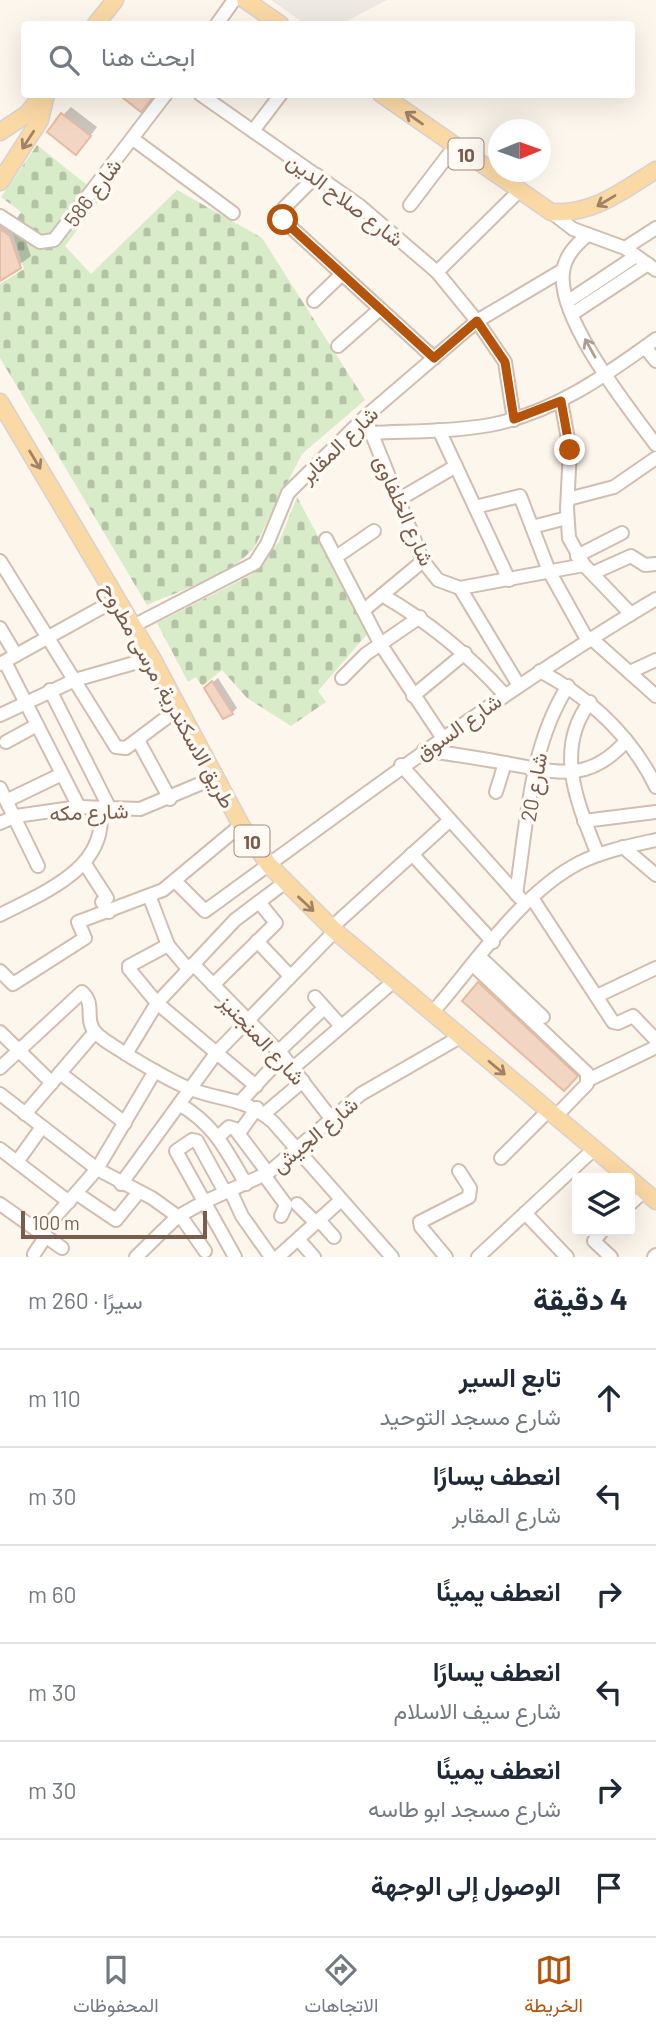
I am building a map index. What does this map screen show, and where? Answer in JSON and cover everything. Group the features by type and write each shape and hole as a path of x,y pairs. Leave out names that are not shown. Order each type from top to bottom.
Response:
{"main road":[{"path":"101,21 115,0"},
{"path":"245,0 276,21"},
{"path":"0,132 27,114 41,98"},
{"path":"0,182 36,127 44,98"},
{"name":"10","path":"387,98 551,212"},
{"path":"551,212 577,213 593,208 656,170"},
{"name":"طريق الاسكندرية, مرسى مطروح","path":"1,405 152,658 241,825 269,865 284,883 333,929 622,1173"},
{"name":"طريق الاسكندرية, مرسى مطروح","path":"635,1184 650,1196"}],"street":[{"path":"219,21 234,0"},
{"name":"شارع 586","path":"0,216 40,242 54,240 163,98"},
{"name":"شارع صلاح الدين","path":"206,98 380,222 437,272 477,321 505,362 514,419"},
{"path":"253,131 278,98"},
{"path":"133,139 233,213"},
{"path":"410,205 455,146"},
{"path":"317,175 284,208 283,220 434,358"},
{"path":"437,272 519,191"},
{"path":"551,212 586,236 625,248 652,267 569,308"},
{"path":"625,248 656,228"},
{"path":"586,236 571,251 563,270 569,308 605,374 656,445"},
{"path":"569,308 636,256"},
{"name":"شارع المقابر","path":"133,626 255,563 267,544 288,493 365,417 477,321 563,270"},
{"path":"314,300 342,274"},
{"path":"338,346 380,309"},
{"path":"371,433 439,430 514,419 561,401 656,339"},
{"path":"645,347 656,360"},
{"path":"561,401 570,450 567,517 569,538 585,565 631,614"},
{"name":"شارع الخلفاوى","path":"365,417 423,561 438,580 460,589"},
{"path":"439,430 509,580"},
{"path":"568,499 614,487 656,458"},
{"path":"398,499 456,466"},
{"path":"475,507 517,495 522,499 549,571 590,640 655,694"},
{"path":"531,527 567,517"},
{"path":"335,557 374,531"},
{"path":"585,565 622,533"},
{"path":"326,539 381,645 442,737"},
{"path":"518,684 460,589 631,556 645,565 656,564"},
{"path":"0,561 116,747 122,749 138,740 178,709"},
{"path":"363,610 423,561"},
{"path":"382,595 420,617 465,653 503,694"},
{"path":"7,660 47,635 117,599"},
{"name":"شارع السوق","path":"175,881 205,911 401,765 503,694 656,599"},
{"path":"342,678 366,653 420,617"},
{"path":"0,628 7,660 79,807"},
{"path":"413,695 465,653"},
{"path":"0,715 75,680 152,658"},
{"path":"630,672 656,660"},
{"path":"540,671 590,702 626,741 654,778"},
{"name":"شارع 20","path":"516,894 535,769 546,726 568,686"},
{"path":"0,915 85,864 98,844 105,809 50,690"},
{"path":"590,702 578,717 571,735 572,772 584,821 598,855"},
{"path":"6,741 37,725"},
{"path":"138,740 170,799"},
{"path":"424,750 535,769 572,772 602,763 626,741"},
{"path":"496,792 505,763"},
{"path":"401,765 516,894 529,902 614,1023 634,1016 656,1040"},
{"path":"8,800 62,774"},
{"name":"شارع مكه","path":"0,822 16,816 79,807 140,809 170,799 214,778"},
{"path":"0,788 16,816 38,866"},
{"path":"584,821 656,812"},
{"path":"121,1184 217,1052 333,929 450,820"},
{"path":"0,971 13,984 84,939 79,921 149,898 175,881 241,825"},
{"path":"432,1013 529,902 557,877 598,855 656,840"},
{"path":"623,847 656,875"},
{"path":"412,854 493,942"},
{"path":"85,864 107,897 102,902 109,912"},
{"path":"126,1054 157,1003 190,967 235,920 284,883"},
{"name":"شارع المنجنيز","path":"149,898 168,945 213,985 281,1054 330,1117"},
{"path":"213,985 276,923 259,902"},
{"path":"257,941 290,976"},
{"path":"168,945 129,966 129,969 157,1003 256,1086"},
{"path":"477,961 543,1017"},
{"path":"477,961 583,1069 589,1080"},
{"path":"597,996 656,968"},
{"path":"293,1068 394,981"},
{"path":"0,1068 82,992 91,1005 90,1021 95,1032 126,1054 190,1089 242,1101 260,1111 392,1257"},
{"path":"314,997 341,1026"},
{"path":"242,1101 324,1008"},
{"path":"0,1032 56,1078 125,1123"},
{"path":"25,1114 95,1032"},
{"name":"شارع الجيش","path":"136,1257 177,1217 266,1174 297,1151 330,1117 361,1094 460,1037"},
{"path":"501,1158 589,1080 656,1047"},
{"path":"34,1254 44,1235 72,1197 97,1169 155,1071"},
{"path":"239,1133 260,1111 303,1081"},
{"path":"0,1094 97,1169 138,1193 152,1198 187,1224 205,1251"},
{"path":"179,1104 200,1116 218,1137 246,1184"},
{"path":"17,1162 42,1127"},
{"path":"218,1137 229,1127 239,1133 286,1205 281,1216"},
{"path":"234,1257 175,1154 192,1140 197,1142 242,1216 271,1257"},
{"path":"0,1149 72,1197 116,1220 138,1193"},
{"path":"478,1257 594,1149"},
{"path":"446,1257 421,1227 422,1219 469,1197 471,1191 459,1171"},
{"path":"278,1257 341,1200"},
{"path":"0,1204 62,1248"},
{"path":"297,1204 334,1237"},
{"path":"525,1213 567,1257"},
{"path":"598,1236 595,1243 611,1257"},
{"path":"298,1239 314,1257"}],"shaded area":[{"path":"271,0 387,0 347,21 301,21"}],"green space":[{"path":"37,145 102,197 65,246 91,274 177,190 262,238 365,400 302,454 254,548 218,575 147,605 0,358 0,284 24,269 11,228 21,212 1,197"},
{"path":"297,497 369,632 318,691 326,702 291,726 247,698 222,670 202,686 196,677 188,682 157,623 251,575 279,542"}],"building":[{"path":"123,98 152,98 141,112"},
{"path":"61,113 91,136 76,155 47,132"},
{"path":"0,229 10,236 21,268 0,281"},
{"path":"212,681 233,714 223,719 204,688"},
{"path":"478,982 578,1076 564,1091 462,1001"}],"route":[{"path":"283,220 434,358 477,321 505,362 514,419 561,401 570,450"}]}
